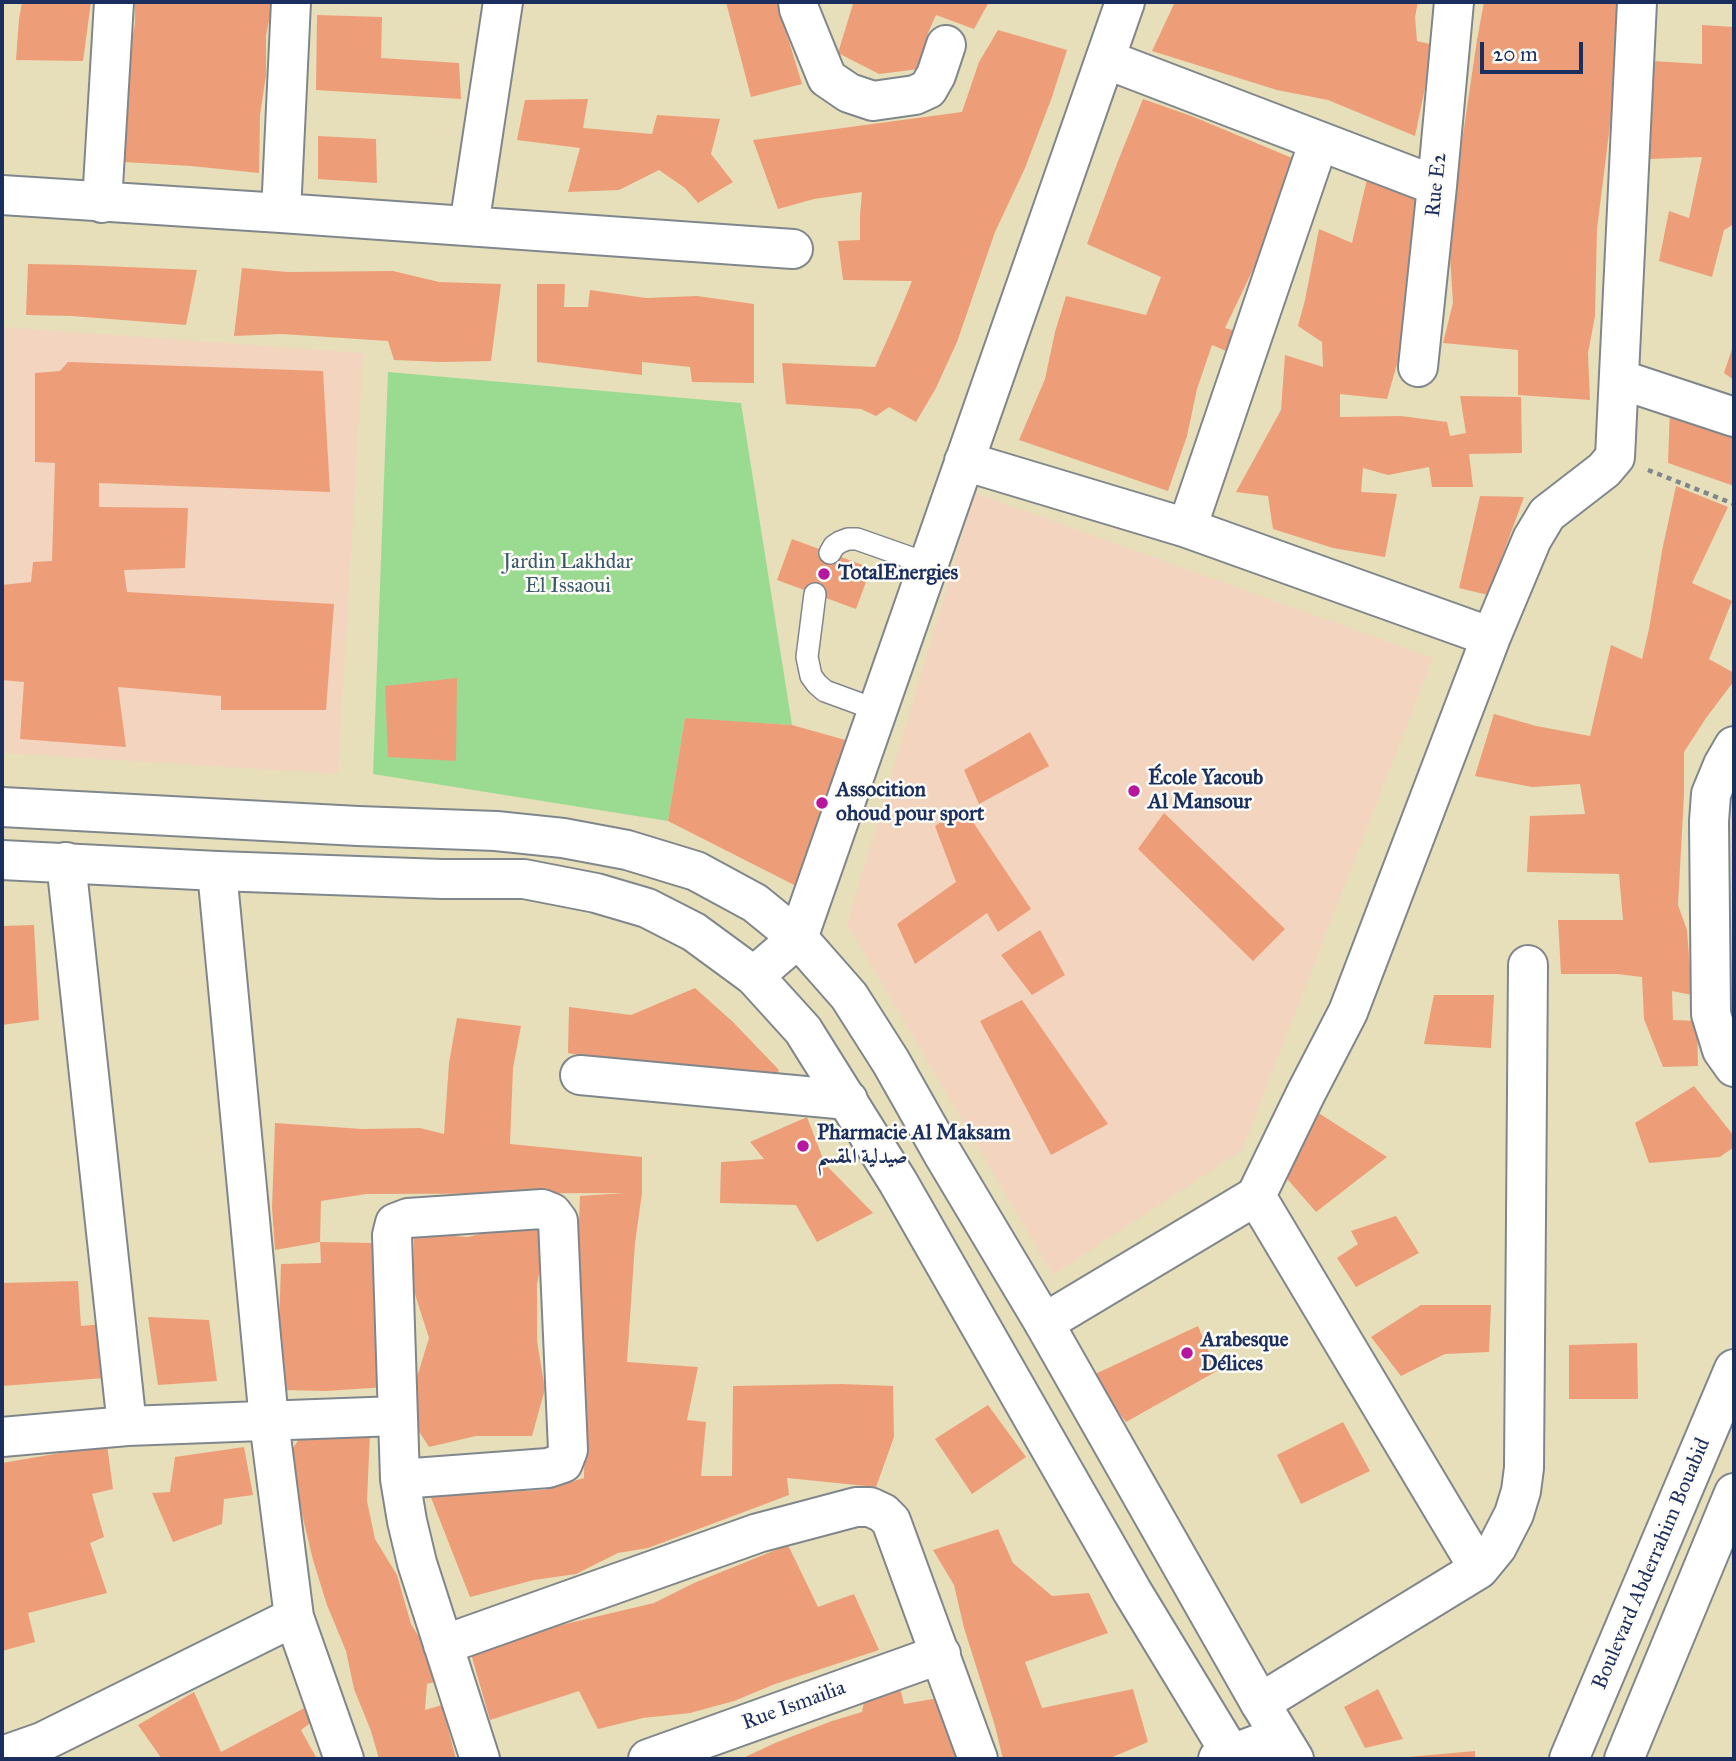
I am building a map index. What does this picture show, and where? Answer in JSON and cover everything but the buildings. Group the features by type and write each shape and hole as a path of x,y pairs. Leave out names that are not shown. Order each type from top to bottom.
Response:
{"street":[{"path":"102,203 114,2"},
{"path":"281,213 291,2"},
{"path":"469,226 502,2"},
{"path":"798,2 827,78 849,93 873,101 915,95 928,89 936,75 946,45"},
{"path":"754,976 798,938 1125,2"},
{"name":"Rue E2","path":"1418,367 1454,2"},
{"path":"1044,1323 1256,1196 1348,1012 1491,637 1532,540 1547,514 1604,470 1615,457 1637,2"},
{"path":"1105,59 1437,186"},
{"path":"1187,528 1319,141"},
{"path":"2,195 793,249"},
{"path":"1619,379 1734,416"},
{"path":"964,461 1187,528 1491,637"},
{"path":"1734,746 1711,794 1709,821 1711,1014 1722,1050 1734,1067"},
{"path":"2,807 496,831 563,838 627,850 696,871 755,903 798,938 849,996 891,1062 1287,1748 1228,1758 898,1182 803,1030 754,976 694,932 647,908 596,893 524,879 442,879 217,871 2,860"},
{"path":"66,862 128,1426"},
{"path":"217,871 269,1421 294,1617 344,1759"},
{"path":"1260,1703 1479,1569 1497,1547 1514,1514 1524,1468 1528,965"},
{"path":"580,1075 848,1100"},
{"path":"1256,1196 1479,1569"},
{"path":"400,1479 548,1468 563,1463 568,1450 559,1235 558,1221 552,1213 542,1209 408,1218 395,1223 392,1236 400,1479 407,1521 417,1563 480,1759"},
{"name":"Boulevard Abderrahim Bouabid","path":"1569,1759 1734,1369"},
{"path":"2,1437 128,1426 397,1416"},
{"path":"1624,1759 1734,1493"},
{"path":"443,1645 758,1533 856,1507 870,1507 883,1513 891,1521 978,1759"},
{"path":"2,1756 42,1742 294,1617"},
{"name":"Rue Ismailia","path":"648,1759 940,1654"}],"lane":[{"path":"830,553 840,542 857,540 928,564"},
{"path":"815,594 807,657 811,676 825,691 877,710"}],"path":[{"path":"1615,457 1734,504"}],"shaded area":[{"path":"2,327 363,353 338,774 2,753"},
{"name":"École Yacoub Al Mansour","path":"975,493 1433,658 1242,1150 1053,1275 847,924"}],"green space":[{"name":"Jardin Lakhdar El Issaoui","path":"388,372 741,403 792,725 685,719 668,821 373,774"}],"place":[{"name":"TotalEnergies","path":"824,574"},
{"name":"École Yacoub Al Mansour","path":"1134,791"},
{"name":"Assocition ohoud pour sport","path":"822,803"},
{"name":"Pharmacie Al Maksam صيدلية المقسم","path":"803,1146"},
{"name":"Arabesque Délices","path":"1187,1353"}]}
